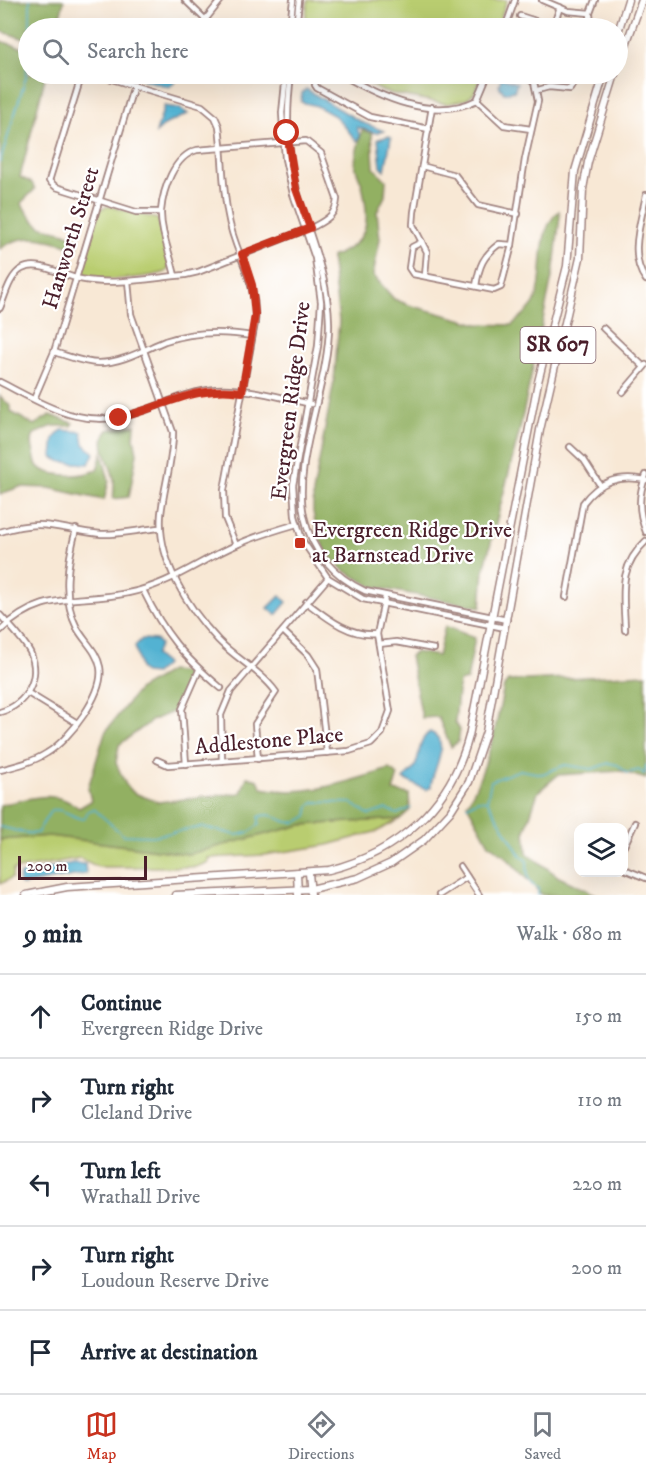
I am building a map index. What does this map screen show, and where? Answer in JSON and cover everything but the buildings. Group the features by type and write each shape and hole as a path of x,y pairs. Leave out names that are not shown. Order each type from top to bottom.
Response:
{"main road":[{"path":"622,18 628,0"},
{"path":"628,39 642,0"},
{"name":"SR 607","path":"26,895 67,887 309,873 349,865 379,852 413,828 440,799 458,768 466,748 538,382 567,266 575,171 601,84"},
{"name":"SR 607","path":"175,895 311,892 348,882 391,863 424,840 450,812 469,782 480,754 507,620 548,391 580,258 584,180 612,84"},
{"path":"297,873 298,892"},
{"path":"309,873 311,892"}],"street":[{"path":"184,0 203,18"},
{"path":"207,18 221,0"},
{"path":"291,18 293,0"},
{"path":"297,18 299,0"},
{"path":"509,18 515,0"},
{"path":"542,0 560,8 590,13"},
{"path":"590,18 595,0"},
{"path":"557,18 560,8"},
{"path":"520,16 526,18"},
{"path":"79,84 49,181 56,187 100,201 144,213 161,212"},
{"path":"130,84 202,106 209,111 219,126 228,214 254,296 252,336 224,499 225,518 236,545"},
{"name":"Evergreen Ridge Drive","path":"286,84 285,142 296,189 324,276 329,322 326,354 302,487 305,522 318,552 334,570 357,587 385,597 507,620"},
{"name":"Evergreen Ridge Drive","path":"285,142 290,84"},
{"path":"315,84 317,88 363,115 381,121 429,129"},
{"path":"359,84 383,97 453,110 477,100 484,84"},
{"path":"422,242 412,247 409,268 413,274 494,290 501,287 518,214 538,90 535,84"},
{"path":"538,90 549,87 570,89 573,84"},
{"name":"Hanworth Street","path":"34,399 54,352 134,85"},
{"path":"477,100 504,125 531,129"},
{"path":"424,276 427,252 413,225 432,107"},
{"path":"0,308 13,277 26,267 37,266 76,278 105,283 175,276 198,272 308,229 333,214 337,199 321,153 306,141 197,150 182,156 174,169 161,212 175,276"},
{"path":"422,166 455,175 478,205 518,214"},
{"path":"646,195 639,231 637,258 641,273 646,280"},
{"name":"Evergreen Ridge Drive","path":"308,229 320,280 321,313 293,485 296,524 308,552 328,578 351,594 382,604 505,628"},
{"path":"639,231 646,233"},
{"path":"476,286 479,266 486,254 499,244 512,245"},
{"path":"128,281 131,314 173,432 173,448 161,528 163,546 176,578 201,621 226,649 276,692 255,724 258,759"},
{"path":"603,327 645,366 623,392"},
{"path":"54,352 99,363 119,359 198,333 228,332 252,336"},
{"path":"0,382 57,411 90,419 119,418 207,390 242,392 316,405"},
{"path":"570,447 584,460 600,485"},
{"path":"566,597 579,515 583,503 600,485 610,479 646,478 639,512 646,532"},
{"path":"0,631 8,623 35,607 69,598 110,596 143,590 176,578 236,545 305,522"},
{"path":"0,532 22,525 40,524 115,534 161,528"},
{"path":"0,770 47,754 60,744 96,692 100,672 95,653 74,620 69,598 68,561 76,529"},
{"path":"625,630 626,570 636,550 646,541"},
{"path":"222,761 220,725 224,705 250,668 328,578"},
{"path":"143,590 157,618 181,653 221,688"},
{"name":"Addlestone Place","path":"157,760 168,765 327,753 363,748 378,739 386,726 390,703 377,634 385,597"},
{"path":"306,602 331,621 355,633 365,636 377,634"},
{"path":"0,615 26,646 33,660 34,678 28,693 18,704 0,712"},
{"path":"283,632 308,655 317,669 327,753"},
{"path":"380,644 396,642 434,649"},
{"path":"186,764 182,710 199,670"},
{"path":"28,693 76,723"},
{"path":"628,838 636,823"},
{"path":"459,866 479,895"},
{"path":"628,871 646,878"},
{"path":"439,895 466,877"}],"green space":[{"path":"0,0 64,1 60,18 18,18 18,37 0,31"},
{"path":"308,0 507,0 501,18 305,18"},
{"path":"0,41 18,46 18,84 43,84 20,177 32,183 35,189 21,203 35,222 41,226 76,238 78,248 48,240 29,238 9,243 0,249"},
{"path":"369,84 478,84 475,92 467,99 447,104 384,92"},
{"path":"362,130 372,133 374,168 386,180 385,196 377,212 380,239 373,275 394,299 478,324 512,325 528,311 535,301 546,230 559,211 554,268 519,433 484,570 481,607 373,587 343,570 328,554 318,536 313,512 313,493 334,381 339,321 331,257 353,245 364,230 365,199 355,163"},
{"path":"109,206 158,219 170,266 166,272 110,279 98,279 82,274 100,209"},
{"path":"0,396 11,407 11,412 34,425 50,415 73,423 72,426 53,426 34,434 32,443 36,464 39,468 54,474 84,474 97,470 102,453 109,481 104,500 49,488 20,487 0,494"},
{"path":"135,425 134,438 137,453 129,497 113,499 114,480 105,454 104,436 108,430"},
{"path":"445,626 475,638 467,680 459,682 455,722 460,730 458,742 451,747 438,717 422,718 410,656 416,652 438,656"},
{"path":"170,671 191,673 173,712 153,720 119,745 116,763 126,785 134,793 158,802 241,793 247,777 258,780 262,788 278,791 311,790 390,769 398,775 393,791 409,794 410,810 400,819 301,825 189,854 49,836 0,840 0,805 31,798 50,797 60,798 79,808 91,801 88,788 105,732 138,690"},
{"path":"646,674 646,779 621,771 558,775 538,792 525,831 527,853 559,877 597,895 542,895 505,856 489,844 467,804 486,761 504,686 508,681"},
{"path":"400,819 378,831 328,845 264,855 208,858 209,862 196,867 98,867 80,858 13,870 12,878 0,884 0,840 49,836 189,854 301,825"}],"water":[{"path":"500,84 517,84 514,91 504,93"},
{"path":"306,89 361,122 384,131 376,133 357,127 360,137 357,141 335,116 317,106 301,102 302,93"},
{"path":"164,106 179,108 188,114 166,124 156,133"},
{"path":"389,136 391,138 385,170 381,166 378,139"},
{"path":"62,430 82,432 84,444 94,453 89,464 62,462 52,457 54,438"},
{"path":"280,596 287,602 276,615 268,608"},
{"path":"142,639 156,640 160,644 155,655 166,664 155,674 144,673 140,669 135,646"},
{"path":"430,732 437,737 441,750 431,787 426,790 403,779 414,768 423,739"},
{"path":"73,863 85,864 86,874 22,885 19,883 20,874"}],"waterway":[{"path":"30,0 30,18"},
{"path":"0,162 24,84"},
{"path":"467,806 478,800 487,801 491,781 520,770 542,774 565,765 592,769 609,763 618,765 627,773 639,770 644,774 646,765"},
{"path":"0,827 23,833 37,833 51,810 84,819 88,811 94,809 123,835 153,836 202,827 237,835 250,832 259,824 259,817 265,815 287,822 299,821 307,816 309,806 314,802 351,803 369,815 386,809 397,814 411,808"},
{"path":"488,802 520,855 527,861 529,880 538,888 538,895"}],"place":[{"name":"Evergreen Ridge Drive at Barnstead Drive","path":"300,543"}],"route":[{"path":"119,418 207,390 242,392 255,315 252,285 242,254 310,228 296,189 287,133"}]}
